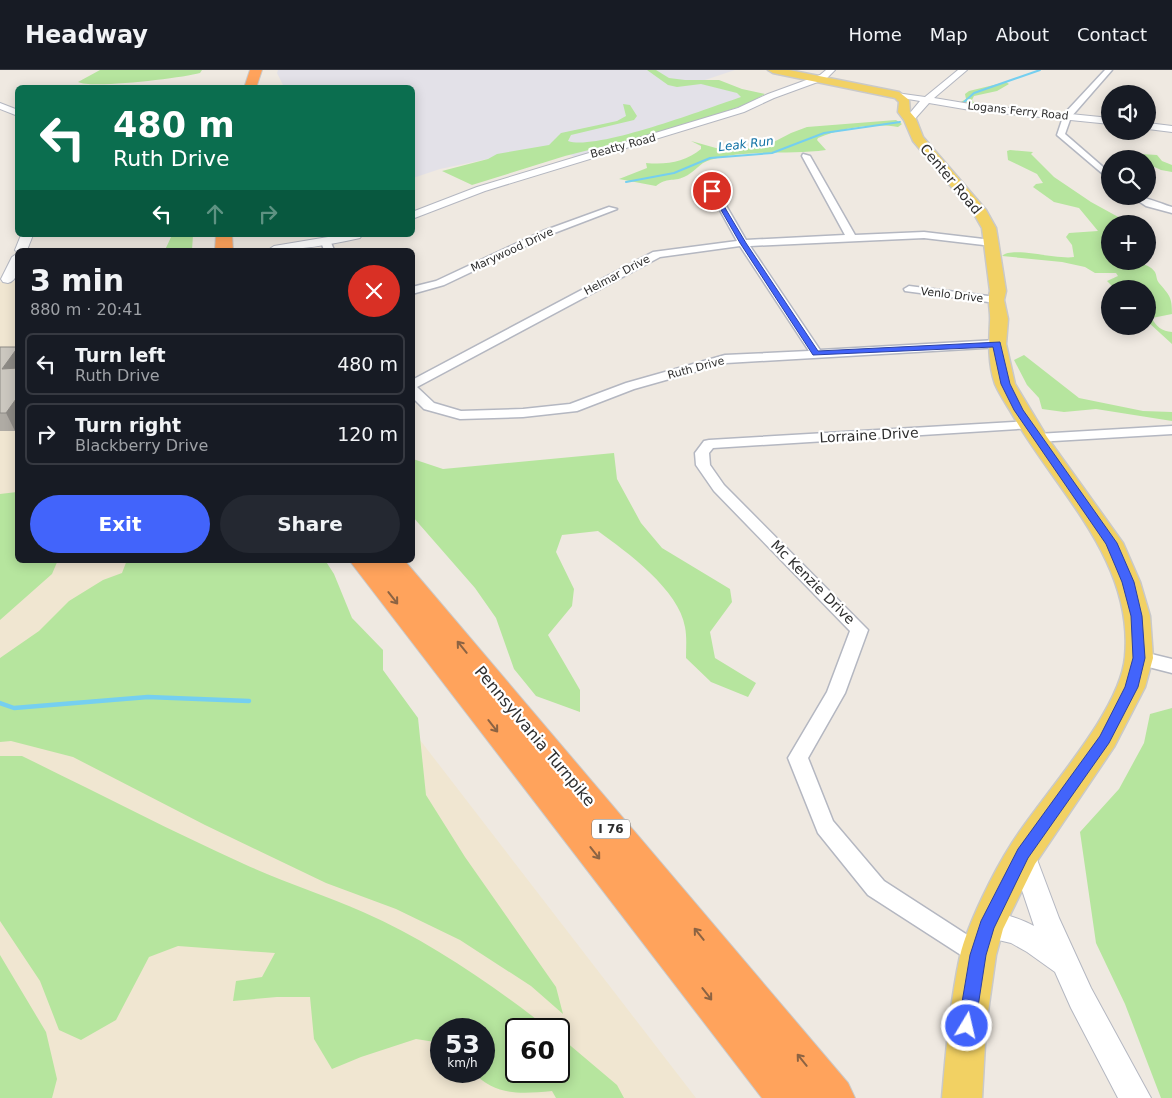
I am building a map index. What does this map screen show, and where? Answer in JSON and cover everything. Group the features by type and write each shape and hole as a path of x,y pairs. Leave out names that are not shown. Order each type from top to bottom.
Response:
{"highway":[{"path":"251,85 256,70"},
{"path":"261,85 266,70"},
{"name":"Pennsylvania Turnpike","path":"364,563 789,1098"},
{"name":"Pennsylvania Turnpike","path":"392,563 833,1098"}],"main road":[{"path":"773,70 899,95"},
{"name":"Center Road","path":"899,95 905,102 905,116 910,119 917,138 981,213 992,243 998,291 996,300 999,319 997,344 1005,384 1033,432 1111,543 1128,582 1136,616 1139,658 1131,687 1104,740 1023,854 987,926 978,955 967,1026 962,1098"}],"street":[{"name":"Beatty Road","path":"415,215 490,186 725,115 818,79 831,70"},
{"path":"910,119 926,100 963,70"},
{"path":"1101,169 1061,135 1067,116 1109,70"},
{"name":"Logans Ferry Road","path":"899,95 970,107 1101,120"},
{"path":"0,106 15,112"},
{"path":"1156,127 1172,129"},
{"path":"806,156 851,237"},
{"path":"710,185 743,243 816,353"},
{"path":"1154,205 1172,210"},
{"name":"Marywood Drive","path":"415,290 440,283 546,233 612,209"},
{"name":"Helmar Drive","path":"415,383 657,254 743,243 851,237 924,235 992,243"},
{"path":"301,248 328,246 351,237"},
{"path":"8,279 15,264"},
{"name":"Venlo Drive","path":"909,289 996,300"},
{"name":"Ruth Drive","path":"415,392 429,406 460,415 522,413 572,408 630,386 725,359 997,344"},
{"name":"Lorraine Drive","path":"709,444 1033,432 1172,430"},
{"name":"Mc Kenzie Drive","path":"709,444 702,453 703,465 719,488 859,630 836,693 798,758 825,827 876,888 978,955"},
{"path":"1139,658 1172,666"},
{"path":"1023,854 1046,922 1065,964 1136,1098"},
{"path":"987,926 1014,930 1037,942 1065,964"}],"shaded area":[{"path":"278,70 735,70 705,80 767,98 578,159 554,145 440,169 415,177 415,85 283,85 277,73"},
{"path":"15,281 15,563 290,563 346,644 696,1098 0,1098 0,282"}],"green space":[{"path":"100,70 202,70 200,73 190,75 137,82 87,84 78,82"},
{"path":"647,70 656,70 669,78 719,80 742,89 765,94 747,104 680,127 565,156 472,185 442,171 488,159 497,154 549,145 561,133 617,121 626,116 623,104 630,105 637,116 634,120 571,135 568,141 603,140 627,134 741,97 737,93 701,84 677,87 668,85"},
{"path":"1006,82 1009,84 997,91 974,96 972,100 976,105 959,103 966,99 965,94 969,91"},
{"path":"896,120 902,124 898,127 857,127 818,138 817,140 826,150 753,153 724,157 706,161 684,177 663,181 656,186 619,179 647,168 646,163 668,163 689,157 701,149 701,146 691,141 723,150 766,146 807,127"},
{"path":"1007,151 1033,152 1031,154 1054,177 1091,202 1115,215 1101,215 1101,270 1153,270 1158,282 1170,297 1172,314 1156,317 1156,280 1109,280 1118,276 1116,273 1095,273 1085,267 1062,262 1002,256 1015,252 1074,257 1072,245 1066,237 1069,233 1098,231 1079,208 1054,202 1033,187 1036,184 1043,183 1037,174 1008,160"},
{"path":"1156,155 1162,161 1172,165 1172,172 1156,168"},
{"path":"171,237 193,237 192,248 166,248"},
{"path":"1156,325 1165,331 1172,332 1172,344 1156,329"},
{"path":"1024,355 1079,398 1143,411 1172,412 1172,421 1096,409 1064,412 1042,409 1039,398 1027,385 1014,360"},
{"path":"614,453 617,479 641,523 662,548 730,589 732,602 710,632 715,658 756,683 748,697 711,682 686,658 685,627 681,613 673,599 637,561 598,531 562,535 556,552 574,589 572,606 548,635 580,690 580,712 536,696 514,669 496,618 475,588 415,519 415,460 443,469"},
{"path":"15,492 15,563 57,563 52,574 0,620 0,494"},
{"path":"126,563 327,563 334,574 352,618 383,650 383,670 418,718 426,795 465,857 556,987 563,1014 531,986 460,940 396,909 326,883 205,825 73,757 11,741 0,742 0,658 39,631 69,601 103,580 122,573"},
{"path":"1172,708 1172,1098 1161,1098 1125,1004 1096,943 1080,832 1119,789 1144,743 1150,714"},
{"path":"0,756 22,756 244,864 388,924 436,950 483,980 534,1018 505,1018 505,1083 570,1083 570,1045 617,1085 624,1098 556,1098 552,1091 519,1093 509,1092 490,1085 487,1083 495,1083 495,1018 430,1018 430,1041 416,1039 361,1057 332,1069 314,1039 310,997 277,997 233,1001 236,981 262,977 275,953 178,946 149,957 116,1020 81,1040 59,1030 40,981 0,921"},
{"path":"0,955 46,1032 57,1079 52,1098 0,1098"}],"building":[{"path":"0,347 15,347 15,351 2,369 15,368 15,400 6,413 0,413"}],"waterway":[{"name":"Leak Run","path":"963,103 974,93 1040,70"},
{"name":"Leak Run","path":"626,182 674,173 710,158 772,153 824,133 900,122"},
{"path":"0,703 14,708 148,697 249,701"}],"route":[{"path":"712,191 743,243 816,353 997,344 1005,384 1019,410 1037,438 1092,513 1111,543 1128,582 1136,616 1139,658 1131,687 1104,740 1023,854 987,926 978,955 967,1026"}]}
